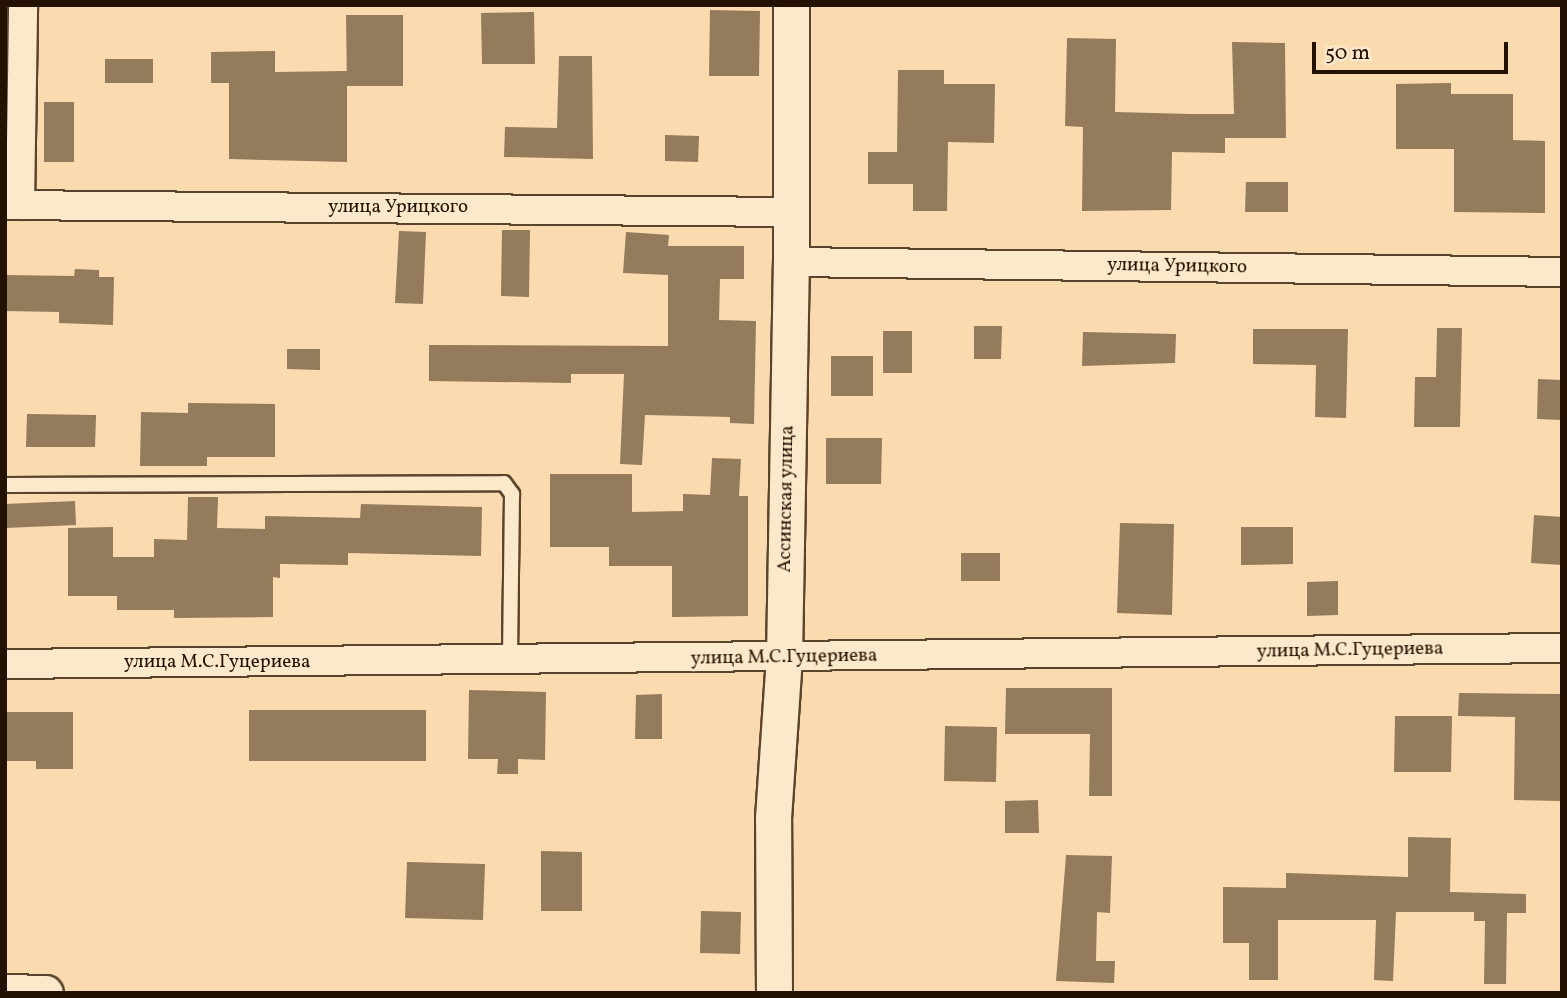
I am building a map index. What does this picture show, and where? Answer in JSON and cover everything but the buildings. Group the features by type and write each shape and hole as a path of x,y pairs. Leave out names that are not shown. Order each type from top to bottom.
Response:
{"street":[{"path":"13,205 23,5"},
{"name":"Ассинская улица","path":"774,993 773,818 783,658 791,262 791,5"},
{"name":"улица Урицкого","path":"13,205 791,212"},
{"name":"улица Урицкого","path":"791,262 1562,272"},
{"name":"улица М.С.Гуцериева","path":"5,664 510,662 1562,648"},
{"path":"5,992 45,993"}],"lane":[{"path":"5,485 504,483 512,494 510,662"}]}
